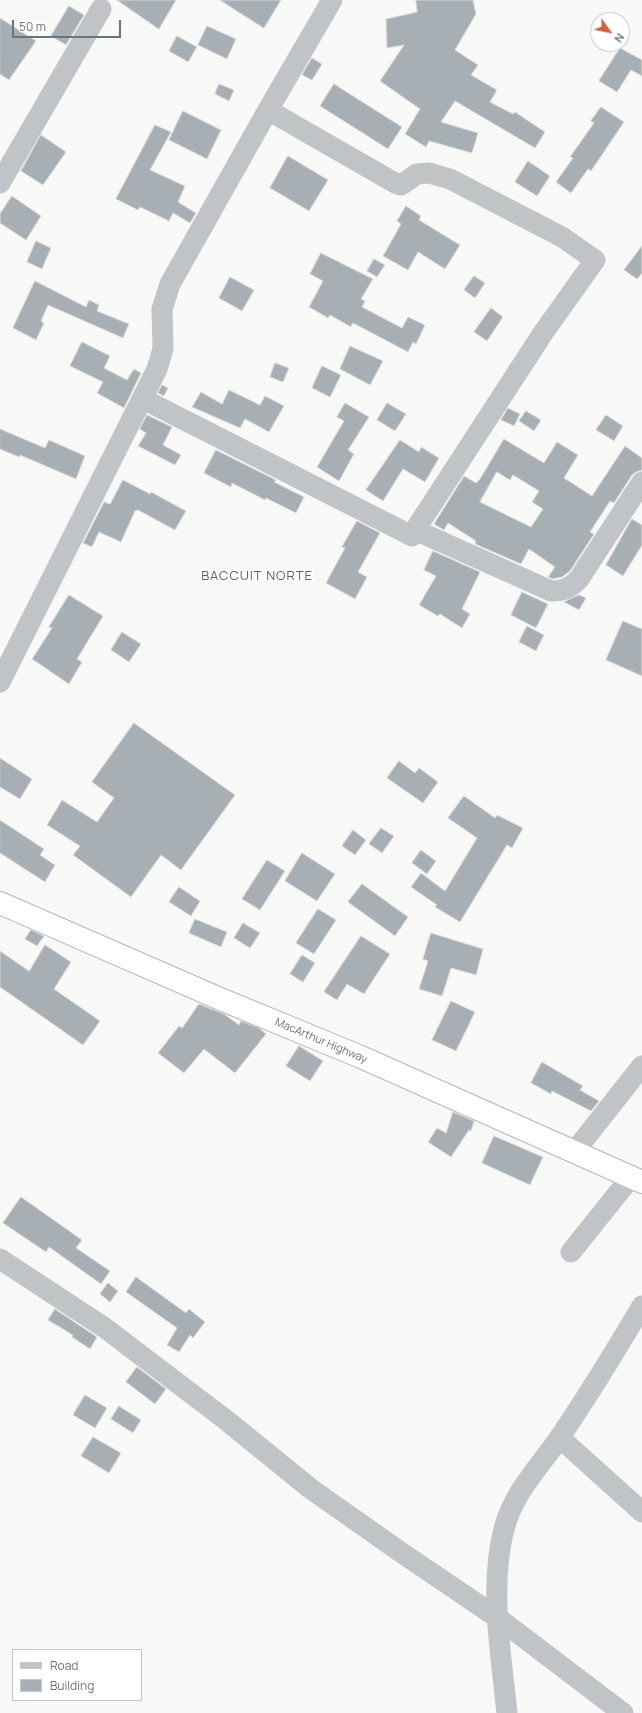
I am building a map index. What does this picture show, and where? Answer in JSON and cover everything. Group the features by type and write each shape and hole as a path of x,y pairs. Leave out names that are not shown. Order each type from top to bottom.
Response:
{"highway":[{"name":"MacArthur Highway","path":"0,902 218,998 361,1057 637,1180"}],"street":[{"path":"0,682 157,369 163,349 162,309 170,284 332,0"},
{"path":"0,183 101,9"},
{"path":"143,399 412,536 543,333 595,260 562,237 450,179 429,173 418,174 401,185 394,183 268,110"},
{"path":"415,530 551,591 562,591 572,586 585,570 642,482"},
{"path":"574,1152 642,1066"},
{"path":"571,1252 637,1180"},
{"path":"0,1259 105,1328 226,1420 311,1489 498,1618 623,1713"},
{"path":"507,1713 498,1618 498,1562 504,1529 515,1497 560,1438 642,1306"},
{"path":"560,1438 642,1512"}],"building":[{"path":"117,0 176,0 159,29"},
{"path":"220,0 281,0 264,28"},
{"path":"416,0 473,0 476,14 455,50 478,65 471,75 497,90 490,102 513,114 515,112 545,132 535,148 455,101 441,122 478,133 472,153 429,141 426,147 405,134 420,109 380,81 404,45 387,48 386,19 417,12"},
{"path":"69,6 84,15 66,45 51,36"},
{"path":"0,18 36,41 9,80 0,74"},
{"path":"207,26 236,39 227,59 198,45"},
{"path":"177,36 197,47 188,62 169,51"},
{"path":"617,52 627,52 642,60 642,76 631,70 617,92 599,81"},
{"path":"312,58 322,64 312,80 302,75"},
{"path":"219,84 234,90 229,101 215,94"},
{"path":"334,84 402,127 388,149 320,106"},
{"path":"601,107 624,122 591,171 588,169 571,193 556,182 573,158 570,157 594,123 591,121"},
{"path":"183,111 221,130 207,159 169,140"},
{"path":"155,125 171,132 150,170 185,186 178,202 196,213 190,223 173,213 169,221 140,207 138,210 116,199"},
{"path":"41,135 66,152 43,185 21,171"},
{"path":"288,156 328,180 309,211 270,188"},
{"path":"528,161 550,176 537,196 515,182"},
{"path":"12,196 41,216 26,240 0,223 0,214"},
{"path":"406,206 421,216 419,220 460,245 445,269 418,252 408,270 383,256 401,224 397,221"},
{"path":"36,241 51,248 42,269 27,262"},
{"path":"642,246 642,273 637,279 624,270"},
{"path":"321,253 373,279 361,299 365,301 362,307 402,328 408,317 425,325 416,344 413,342 408,352 353,323 351,327 330,315 328,318 309,307 323,281 310,274"},
{"path":"374,259 385,265 377,277 367,271"},
{"path":"474,276 485,283 475,298 464,290"},
{"path":"230,277 254,290 242,311 219,298"},
{"path":"35,281 86,307 89,300 99,305 97,311 129,324 123,338 48,305 41,321 44,323 36,340 13,328"},
{"path":"491,308 503,317 487,341 474,332"},
{"path":"82,342 110,356 104,368 127,380 134,369 141,373 124,408 97,393 103,382 70,366"},
{"path":"350,346 383,361 370,385 340,369"},
{"path":"275,363 289,368 283,382 270,377"},
{"path":"322,366 341,375 330,397 312,388"},
{"path":"162,385 168,388 164,396 158,393"},
{"path":"229,390 260,405 265,396 284,406 269,432 245,419 240,428 192,407 201,392 222,404"},
{"path":"345,403 369,417 348,450 354,454 339,481 317,467 344,421 337,417"},
{"path":"387,403 406,414 395,431 377,420"},
{"path":"508,408 520,414 514,426 501,420"},
{"path":"526,411 541,420 534,431 519,421"},
{"path":"147,415 172,427 163,445 181,455 175,465 138,446 146,433 140,429"},
{"path":"606,415 623,426 614,441 596,430"},
{"path":"0,429 45,448 49,440 85,456 76,479 20,455 19,457 0,449"},
{"path":"504,439 544,463 557,442 578,455 564,478 592,496 625,446 642,458 642,470 632,475 614,503 610,501 590,532 594,534 570,571 562,577 553,579 548,577 555,567 529,549 521,564 475,544 476,541 448,523 444,530 434,524 464,476 476,483 480,479","holes":["497,472 510,480 513,475 539,491 532,502 543,509 531,527 480,502"]},
{"path":"400,440 419,452 421,447 439,458 425,482 403,469 383,501 366,490"},
{"path":"216,450 276,480 274,482 304,497 296,513 266,498 265,500 232,483 231,487 204,473"},
{"path":"123,480 150,494 151,492 186,511 175,530 138,510 135,511 121,542 99,532 92,547 83,543 104,502 110,504"},
{"path":"632,519 642,525 642,545 623,576 606,565"},
{"path":"357,521 380,533 358,572 367,577 355,599 326,583 345,548 342,547"},
{"path":"433,551 480,572 462,609 470,614 462,628 440,614 438,616 419,605 436,576 424,570"},
{"path":"522,592 548,604 536,628 511,615"},
{"path":"69,595 103,616 77,659 82,662 69,684 32,659 52,628 49,627"},
{"path":"579,595 586,598 579,610 564,602"},
{"path":"623,621 642,629 642,676 606,660"},
{"path":"527,626 544,635 536,651 519,642"},
{"path":"122,632 141,644 129,662 111,650"},
{"path":"134,723 235,795 181,870 161,855 131,897 73,855 80,846 47,825 62,800 97,822 114,798 92,782"},
{"path":"0,758 32,779 20,799 0,787"},
{"path":"399,761 415,773 419,768 438,782 423,803 387,778"},
{"path":"464,796 495,818 497,815 523,828 512,848 507,845 460,922 435,907 437,905 411,887 421,873 445,891 477,838 448,818"},
{"path":"0,820 44,849 40,855 55,865 45,882 0,853"},
{"path":"381,828 394,836 382,853 369,844"},
{"path":"353,830 366,840 355,855 342,846"},
{"path":"421,850 436,861 427,874 412,863"},
{"path":"302,853 335,874 317,901 285,881"},
{"path":"267,860 285,871 260,910 242,899"},
{"path":"362,884 408,917 395,936 348,902"},
{"path":"179,887 200,901 191,916 169,902"},
{"path":"318,909 336,920 314,954 296,943"},
{"path":"195,919 227,932 221,947 189,933"},
{"path":"243,923 260,933 250,948 234,938"},
{"path":"31,930 44,936 37,946 25,939"},
{"path":"431,933 483,949 476,975 451,968 442,996 419,989 428,961 423,959"},
{"path":"361,936 390,954 364,994 347,984 337,1000 324,992"},
{"path":"45,945 71,962 54,989 100,1021 83,1045 0,987 0,951 29,971"},
{"path":"302,955 315,963 303,982 290,974"},
{"path":"451,1001 475,1012 456,1051 432,1040"},
{"path":"199,1004 224,1014 239,1025 241,1021 259,1028 266,1034 235,1073 204,1049 184,1073 158,1053 179,1026 182,1028"},
{"path":"299,1046 323,1061 310,1081 286,1066"},
{"path":"542,1062 583,1086 580,1090 599,1101 591,1111 552,1091 551,1094 531,1083"},
{"path":"453,1112 474,1121 471,1131 469,1130 451,1157 428,1142 437,1128 446,1133"},
{"path":"494,1136 543,1157 530,1185 482,1163"},
{"path":"21,1197 82,1240 76,1248 110,1271 101,1284 49,1247 46,1252 3,1223"},
{"path":"136,1277 186,1313 189,1309 205,1322 193,1338 190,1335 179,1352 167,1345 177,1328 126,1292"},
{"path":"108,1283 118,1291 110,1302 100,1294"},
{"path":"55,1309 97,1337 90,1349 72,1337 73,1335 48,1320"},
{"path":"137,1367 166,1389 155,1404 126,1382"},
{"path":"85,1395 107,1408 95,1428 73,1415"},
{"path":"119,1406 141,1420 133,1433 111,1419"},
{"path":"93,1437 121,1453 109,1473 81,1456"}],"district":[{"name":"BACCUIT NORTE","path":"257,576"}]}
